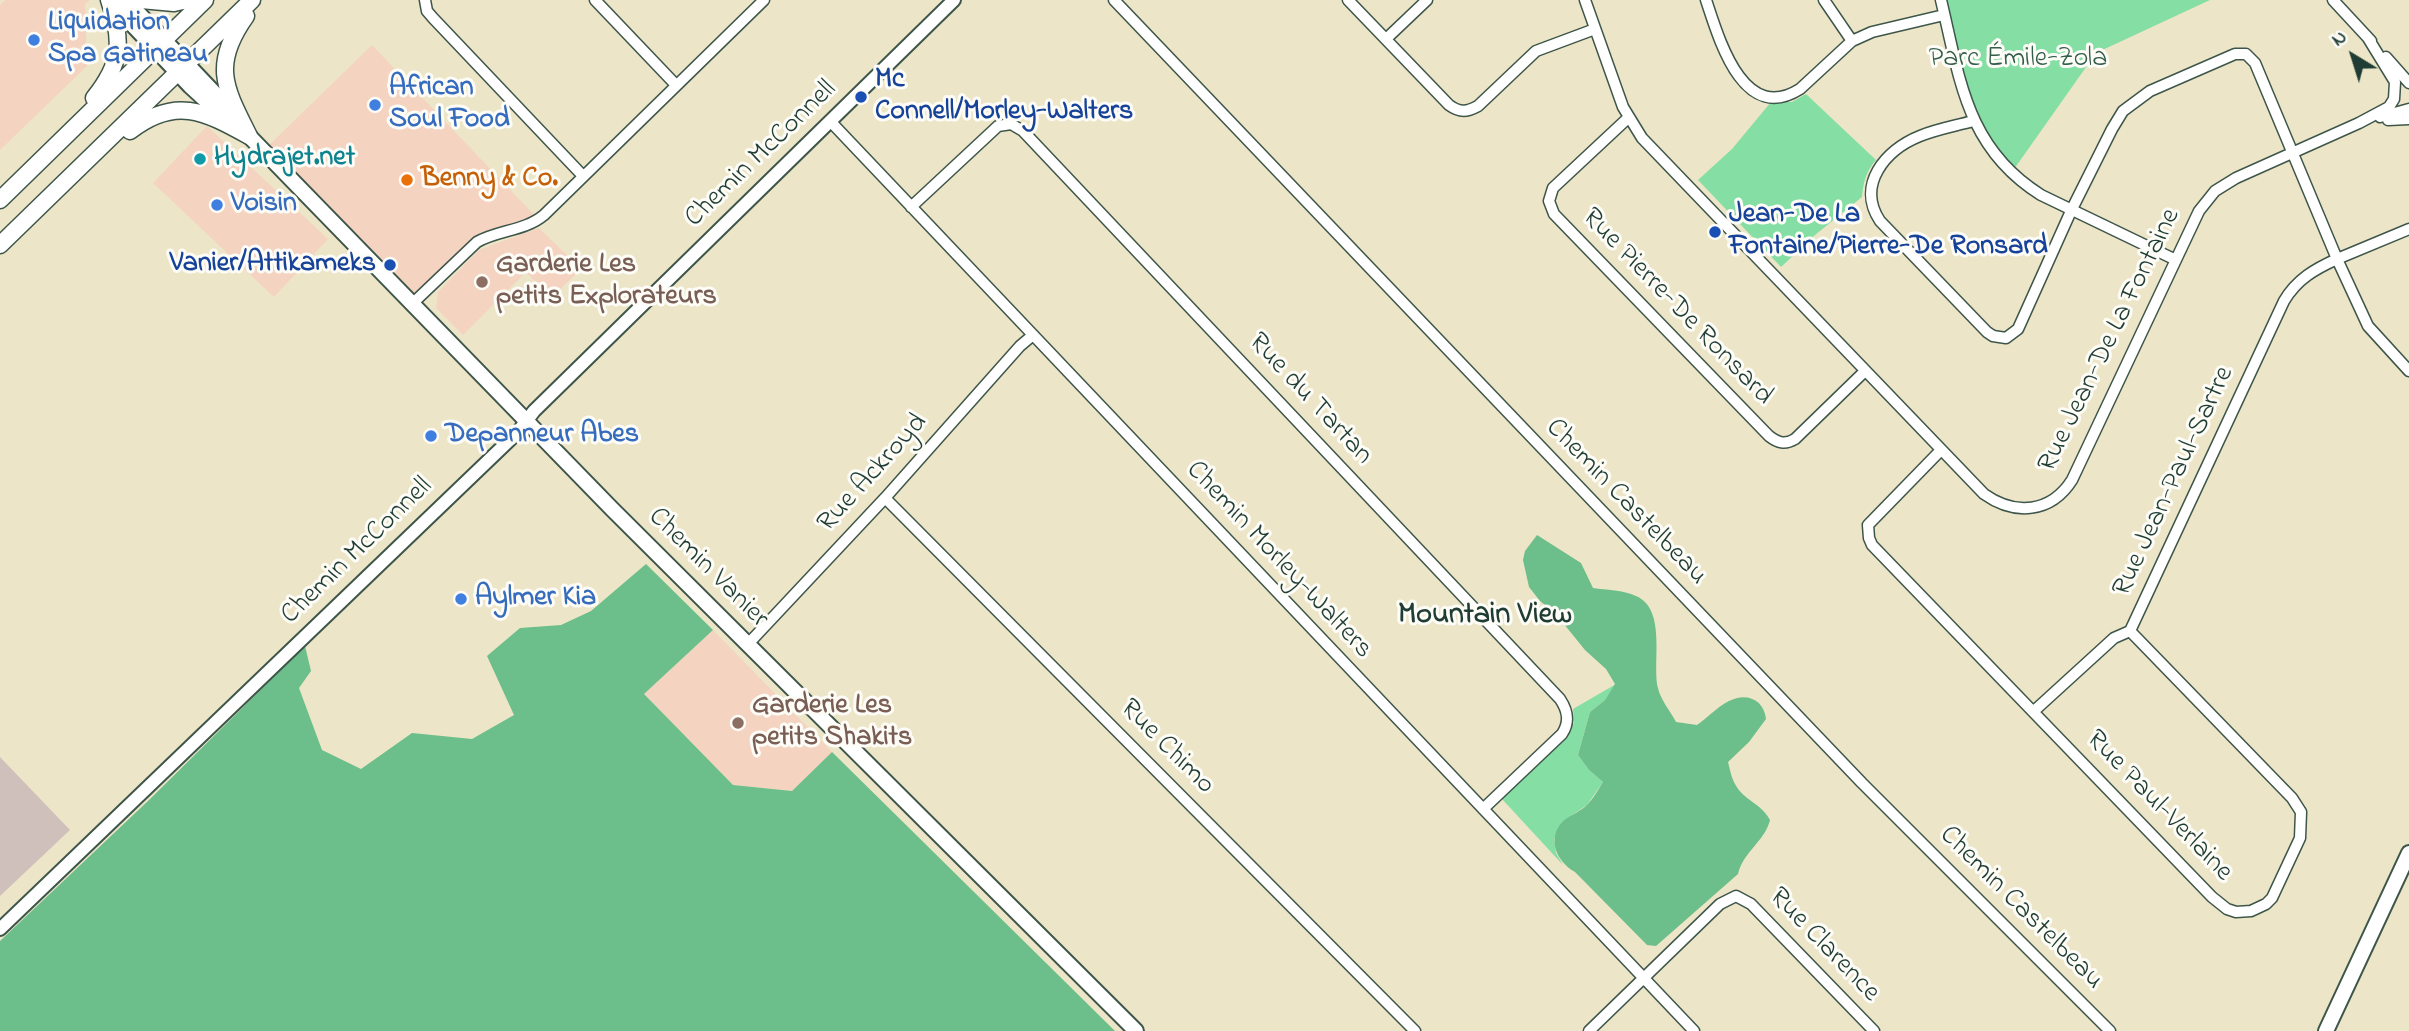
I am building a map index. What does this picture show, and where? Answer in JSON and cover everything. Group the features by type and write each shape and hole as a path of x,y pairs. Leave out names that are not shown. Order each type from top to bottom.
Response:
{"highway":[{"path":"43,159 97,94 113,69 117,58 118,35 109,0"},
{"path":"141,0 174,3 187,0"},
{"path":"0,200 205,0"},
{"path":"0,245 255,0"},
{"path":"249,136 229,97 225,61 233,34 255,0"},
{"path":"62,184 143,121 162,112 200,112 249,136"}],"main road":[{"name":"Chemin Vanier","path":"109,0 224,103 249,136 525,422 1136,1031"},
{"name":"Chemin Vanier","path":"126,0 160,45"},
{"path":"2326,1031 2409,853"}],"street":[{"path":"425,0 427,11 433,18 583,176"},
{"path":"594,0 676,85"},
{"path":"412,304 477,242 539,220 764,0"},
{"name":"Chemin McConnell","path":"0,929 518,432 525,422 954,0"},
{"name":"Chemin Castelbeau","path":"1114,0 1862,783 2110,1031"},
{"path":"1348,0 1449,105 1462,111 1470,111 1478,106 1536,51 1595,29"},
{"path":"1386,39 1427,0"},
{"name":"Rue Jean-De La Fontaine","path":"1585,0 1628,118 1669,168 1984,494 2003,506 2016,508 2045,504 2062,494 2072,480 2199,211 2215,191 2236,178 2389,107 2396,90 2395,82 2368,38"},
{"path":"1706,0 1727,58 1751,88 1767,98 1782,97 1800,89 1852,41 1872,32 1944,15"},
{"path":"1824,0 1852,41"},
{"path":"1941,0 1973,121 1998,158 2026,186 2071,211 2176,260"},
{"path":"2333,0 2409,83"},
{"path":"1973,121 1910,140 1875,174 1870,191 1874,212 1880,221 1987,332 1993,337 2006,338 2018,329 2112,128 2131,103 2150,91 2235,54 2246,54 2255,63 2368,326 2409,370"},
{"name":"Rue Jean-De La Fontaine","path":"2359,123 2409,109"},
{"name":"Rue Pierre-De Ronsard","path":"1628,118 1553,188 1549,201 1554,214 1759,427 1776,441 1783,443 1795,439 1864,372"},
{"name":"Rue Jean-De La Fontaine","path":"2359,123 2401,118 2409,120"},
{"name":"Chemin Morley-Walters","path":"830,121 1694,1031"},
{"name":"Rue du Tartan","path":"911,207 998,126 1011,124 1023,131 1565,706 1568,720 1562,734 1483,809"},
{"name":"Rue Jean-Paul-Sartre","path":"2034,711 2114,638 2130,631 2290,291 2304,276 2337,258 2409,229"},
{"name":"Rue Ackroyd","path":"748,644 1033,335"},
{"name":"Rue Paul-Verlaine","path":"1941,450 1873,518 1868,525 1872,545 2220,905 2227,909 2251,911 2272,898 2300,838 2302,821 2297,805 2130,631"},
{"name":"Rue Chimo","path":"885,498 1415,1031"},
{"name":"Rue Clarence","path":"1644,978 1725,900 1742,897 1874,1031"},
{"path":"1589,1031 1644,978"}],"shaded area":[{"path":"5,0 90,0 85,4 87,66 0,150 0,5"},
{"path":"372,45 539,220 490,236 412,304 263,151"},
{"path":"207,126 328,239 274,297 153,183"},
{"name":"Garderie Les petits Explorateurs","path":"539,228 581,269 551,298 526,272 463,335 436,308 438,292 479,250"},
{"name":"Garderie Les petits Shakits","path":"713,630 832,752 792,791 733,785 644,694"},
{"path":"0,757 70,830 0,896"}],"green space":[{"name":"Parc Émile-Zola","path":"1941,0 2210,0 2096,53 2012,172 1973,121"},
{"path":"1806,94 1876,160 1866,178 1862,197 1781,267 1698,180 1732,149 1771,102 1792,102"},
{"path":"1537,535 1581,563 1593,588 1626,592 1646,603 1655,624 1658,688 1676,722 1697,725 1725,703 1742,697 1758,702 1765,712 1766,719 1749,742 1728,762 1732,779 1738,789 1762,809 1770,820 1764,834 1744,859 1738,874 1656,946 1647,945 1563,862 1556,850 1555,835 1558,828 1563,821 1587,805 1603,782 1589,770 1578,755 1590,712 1605,700 1615,684 1606,669 1585,650 1555,613 1540,601 1529,587 1523,560 1525,551"},
{"path":"646,564 713,630 644,694 733,785 792,791 832,752 1115,1031 0,1031 0,941 149,800 305,646 311,671 299,688 322,750 361,769 412,733 472,739 514,715 487,656 520,628 561,625 591,611"},
{"path":"1616,684 1605,700 1590,712 1578,755 1589,770 1603,782 1587,805 1562,822 1554,839 1556,853 1563,865 1502,799 1565,739 1574,723 1573,709"}],"place":[{"name":"Liquidation Spa Gatineau","path":"34,40"},
{"name":"Mc Connell/Morley-Walters","path":"861,97"},
{"name":"African Soul Food","path":"375,105"},
{"name":"Hydrajet.net","path":"200,159"},
{"name":"Benny & Co.","path":"407,180"},
{"name":"Voisin","path":"217,205"},
{"name":"Jean-De La Fontaine/Pierre-De Ronsard","path":"1715,232"},
{"name":"Vanier/Attikameks","path":"390,265"},
{"name":"Garderie Les petits Explorateurs","path":"482,282"},
{"name":"Depanneur Abes","path":"431,436"},
{"name":"Aylmer Kia","path":"461,599"},
{"name":"Garderie Les petits Shakits","path":"738,723"}],"district":[{"name":"Mountain View","path":"1485,617"}]}
